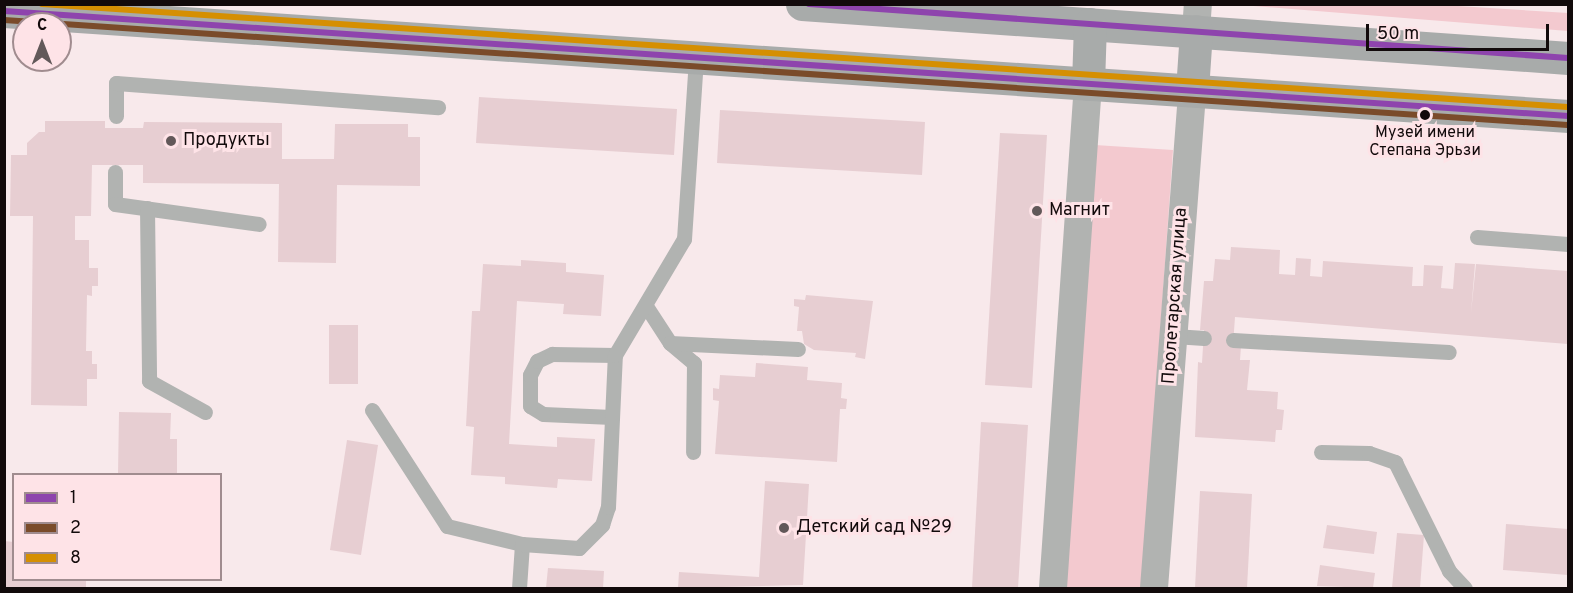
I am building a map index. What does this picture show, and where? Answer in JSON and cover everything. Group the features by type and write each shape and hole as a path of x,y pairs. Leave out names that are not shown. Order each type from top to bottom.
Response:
{"main road":[{"path":"802,4 1197,18 1569,58"},
{"path":"4,11 1569,116"},
{"path":"1088,84 1090,14"},
{"name":"Пролетарская улица","path":"1192,90 1197,18"}],"street":[{"path":"1053,588 1088,84"},
{"name":"Пролетарская улица","path":"1154,588 1192,90"}],"lane":[{"path":"372,410 447,526 522,543 579,548 602,525 608,507 615,355 684,239 696,57"},
{"path":"116,116 116,83 438,107"},
{"path":"115,172 115,204 259,224"},
{"path":"147,208 149,381 206,412"},
{"path":"1477,237 1569,244"},
{"path":"646,306 670,343 694,363 693,452"},
{"path":"1174,336 1204,338"},
{"path":"1233,340 1449,352"},
{"path":"670,343 798,349"},
{"path":"612,417 543,414 530,406 530,375 537,362 552,354 615,355"},
{"path":"1321,452 1369,453 1395,462 1449,571 1465,588"},
{"path":"519,588 522,543"}],"shaded area":[{"path":"1241,5 1442,5 1568,13 1568,31"},
{"path":"1095,145 1173,150 1142,588 1064,588"}],"building":[{"path":"479,97 677,109 674,155 476,143"},
{"path":"720,110 925,122 922,175 717,163"},
{"path":"45,121 105,121 105,128 143,128 144,122 282,123 282,159 334,159 335,124 408,124 408,137 420,137 420,186 337,185 336,263 278,262 279,184 143,183 143,165 92,165 91,216 75,216 75,240 89,240 89,268 98,268 98,286 92,286 92,296 87,295 86,351 92,351 92,364 97,364 97,379 87,379 87,406 31,405 33,216 10,216 11,155 27,155 27,143 39,132 45,132"},
{"path":"1000,133 1047,135 1032,388 985,385"},
{"path":"1231,247 1280,250 1279,274 1295,275 1296,258 1311,259 1310,276 1322,277 1323,261 1413,267 1412,286 1423,286 1424,265 1443,266 1441,288 1453,289 1455,263 1475,264 1471,313 1476,264 1568,271 1568,344 1235,317 1233,345 1241,346 1240,360 1250,360 1247,390 1278,392 1277,409 1284,410 1282,430 1276,430 1275,442 1195,437 1198,362 1202,363 1204,330 1200,330 1204,281 1213,281 1215,259 1230,260"},
{"path":"521,260 566,263 566,272 604,275 601,316 563,314 564,304 517,301 509,444 557,447 557,437 595,439 592,481 558,479 557,488 505,484 505,477 471,475 474,427 466,426 472,311 480,311 483,264 521,266"},
{"path":"806,295 873,301 865,359 855,357 856,353 814,350 804,344 802,331 797,331 799,307 794,306 794,299 805,300"},
{"path":"329,325 358,325 358,384 329,384"},
{"path":"756,363 808,367 807,380 842,383 841,398 847,399 846,409 840,409 837,462 715,454 719,401 713,400 713,388 719,389 720,375 755,377"},
{"path":"119,412 171,413 170,439 177,439 177,473 118,473"},
{"path":"981,422 1028,425 1018,588 972,588"},
{"path":"347,440 378,445 361,555 330,550"},
{"name":"Детский сад №29","path":"765,481 809,484 803,585 678,588 679,572 759,577"},
{"path":"1200,491 1252,494 1247,588 1195,588"},
{"path":"1506,524 1568,529 1568,575 1503,570"},
{"path":"1327,525 1377,532 1374,554 1323,548"},
{"path":"1397,533 1424,535 1420,588 1392,588"},
{"path":"4,541 12,542 12,581 86,581 86,588 4,588"},
{"path":"1320,565 1375,573 1373,588 1317,586"},
{"path":"548,568 604,571 603,588 546,588"}],"transit line":[{"name":"8","path":"42,4 1568,107"},
{"name":"1","path":"809,4 1568,58"},
{"name":"1","path":"4,11 1568,116"},
{"name":"2","path":"4,20 1567,125"}],"place":[{"name":"Музей имени Степана Эрьзи","path":"1425,115"},
{"name":"Продукты","path":"171,141"},
{"name":"Магнит","path":"1037,211"},
{"name":"Детский сад №29","path":"784,528"}]}
